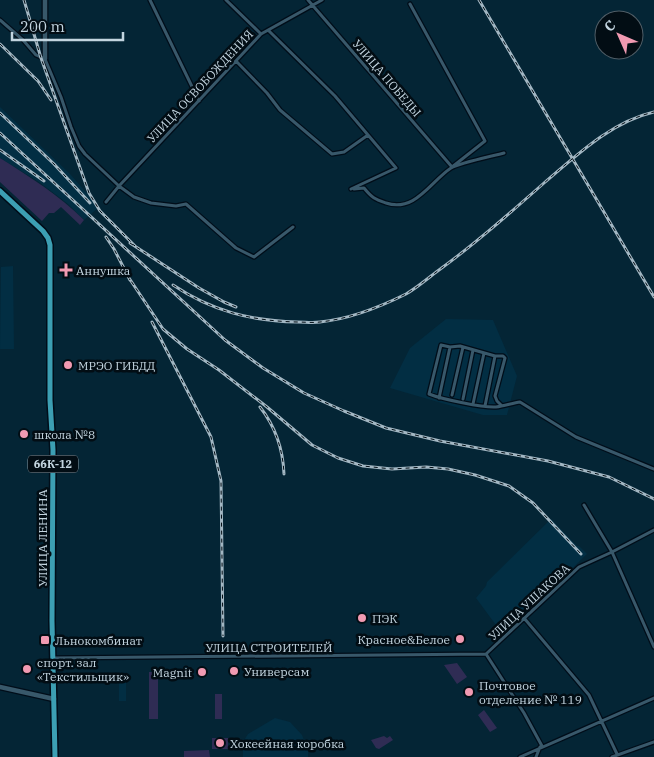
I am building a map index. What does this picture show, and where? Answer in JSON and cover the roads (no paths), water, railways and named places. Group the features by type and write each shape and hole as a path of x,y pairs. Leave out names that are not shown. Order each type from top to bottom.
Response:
{"main road":[{"name":"УЛИЦА ЛЕНИНА","path":"0,191 43,231 48,238 51,258 50,400 53,450 55,757"}],"street":[{"path":"45,0 45,59 79,146 119,186 134,197 151,204 176,206 186,204 236,248 254,257 293,227"},
{"path":"150,0 198,101"},
{"path":"226,0 261,34"},
{"name":"УЛИЦА ПОБЕДЫ","path":"308,0 452,167"},
{"name":"УЛИЦА ОСВОБОЖДЕНИЯ","path":"106,202 261,34 322,0"},
{"path":"268,30 335,96 396,168 351,189 364,188 372,198 394,206 413,201 485,141 410,4"},
{"path":"0,20 23,40 36,55 45,59"},
{"path":"236,61 267,93 280,110 332,154 344,152 368,135"},
{"path":"452,167 504,153"},
{"path":"502,406 496,396 505,358 463,347 441,345 429,394 439,398 494,407 502,406 520,402 576,438 654,469"},
{"path":"439,398 450,347"},
{"path":"452,395 463,347"},
{"path":"463,399 473,350"},
{"path":"473,404 484,353"},
{"path":"485,406 495,356"},
{"path":"584,505 612,552 654,647"},
{"name":"УЛИЦА УШАКОВА","path":"486,654 579,567 654,530"},
{"path":"524,618 589,695 617,754"},
{"path":"486,654 524,713 541,746"},
{"name":"УЛИЦА СТРОИТЕЛЕЙ","path":"53,658 486,654"},
{"path":"0,687 54,698"},
{"path":"520,757 541,746 654,698"},
{"path":"612,757 654,742"},
{"path":"536,757 541,746"}],"railway":[{"path":"24,0 41,58 89,193 100,211 135,246"},
{"path":"479,0 654,297"},
{"path":"0,44 38,81 51,100"},
{"path":"173,285 202,302 248,317 280,321 317,322 364,312 406,294 453,260 569,162 609,131 623,123 654,112"},
{"path":"0,113 54,164 90,203"},
{"path":"0,133 225,340 263,368 304,393 386,428 440,441 548,461 609,477 654,499"},
{"path":"0,150 44,181"},
{"path":"106,237 130,280"},
{"path":"130,243 199,288 236,307"},
{"path":"127,275 163,329 187,349 219,370 267,407 312,445 338,458 363,466 392,469 426,467 448,469 509,486 533,503 581,554"},
{"path":"152,322 211,437 221,481 223,636"},
{"path":"260,407 270,422 277,439 282,456 284,474"}],"place":[{"name":"Аннушка","path":"66,270"},
{"name":"МРЭО ГИБДД","path":"68,365"},
{"name":"школа №8","path":"24,434"},
{"name":"ПЭК","path":"362,618"},
{"name":"Красное&Белое","path":"460,639"},
{"name":"Льнокомбинат","path":"45,640"},
{"name":"спорт. зал «Текстильщик»","path":"27,669"},
{"name":"Универсам","path":"234,671"},
{"name":"Magnit","path":"202,672"},
{"name":"Почтовое отделение № 119","path":"469,692"},
{"name":"Хокеейная коробка","path":"220,743"}]}
